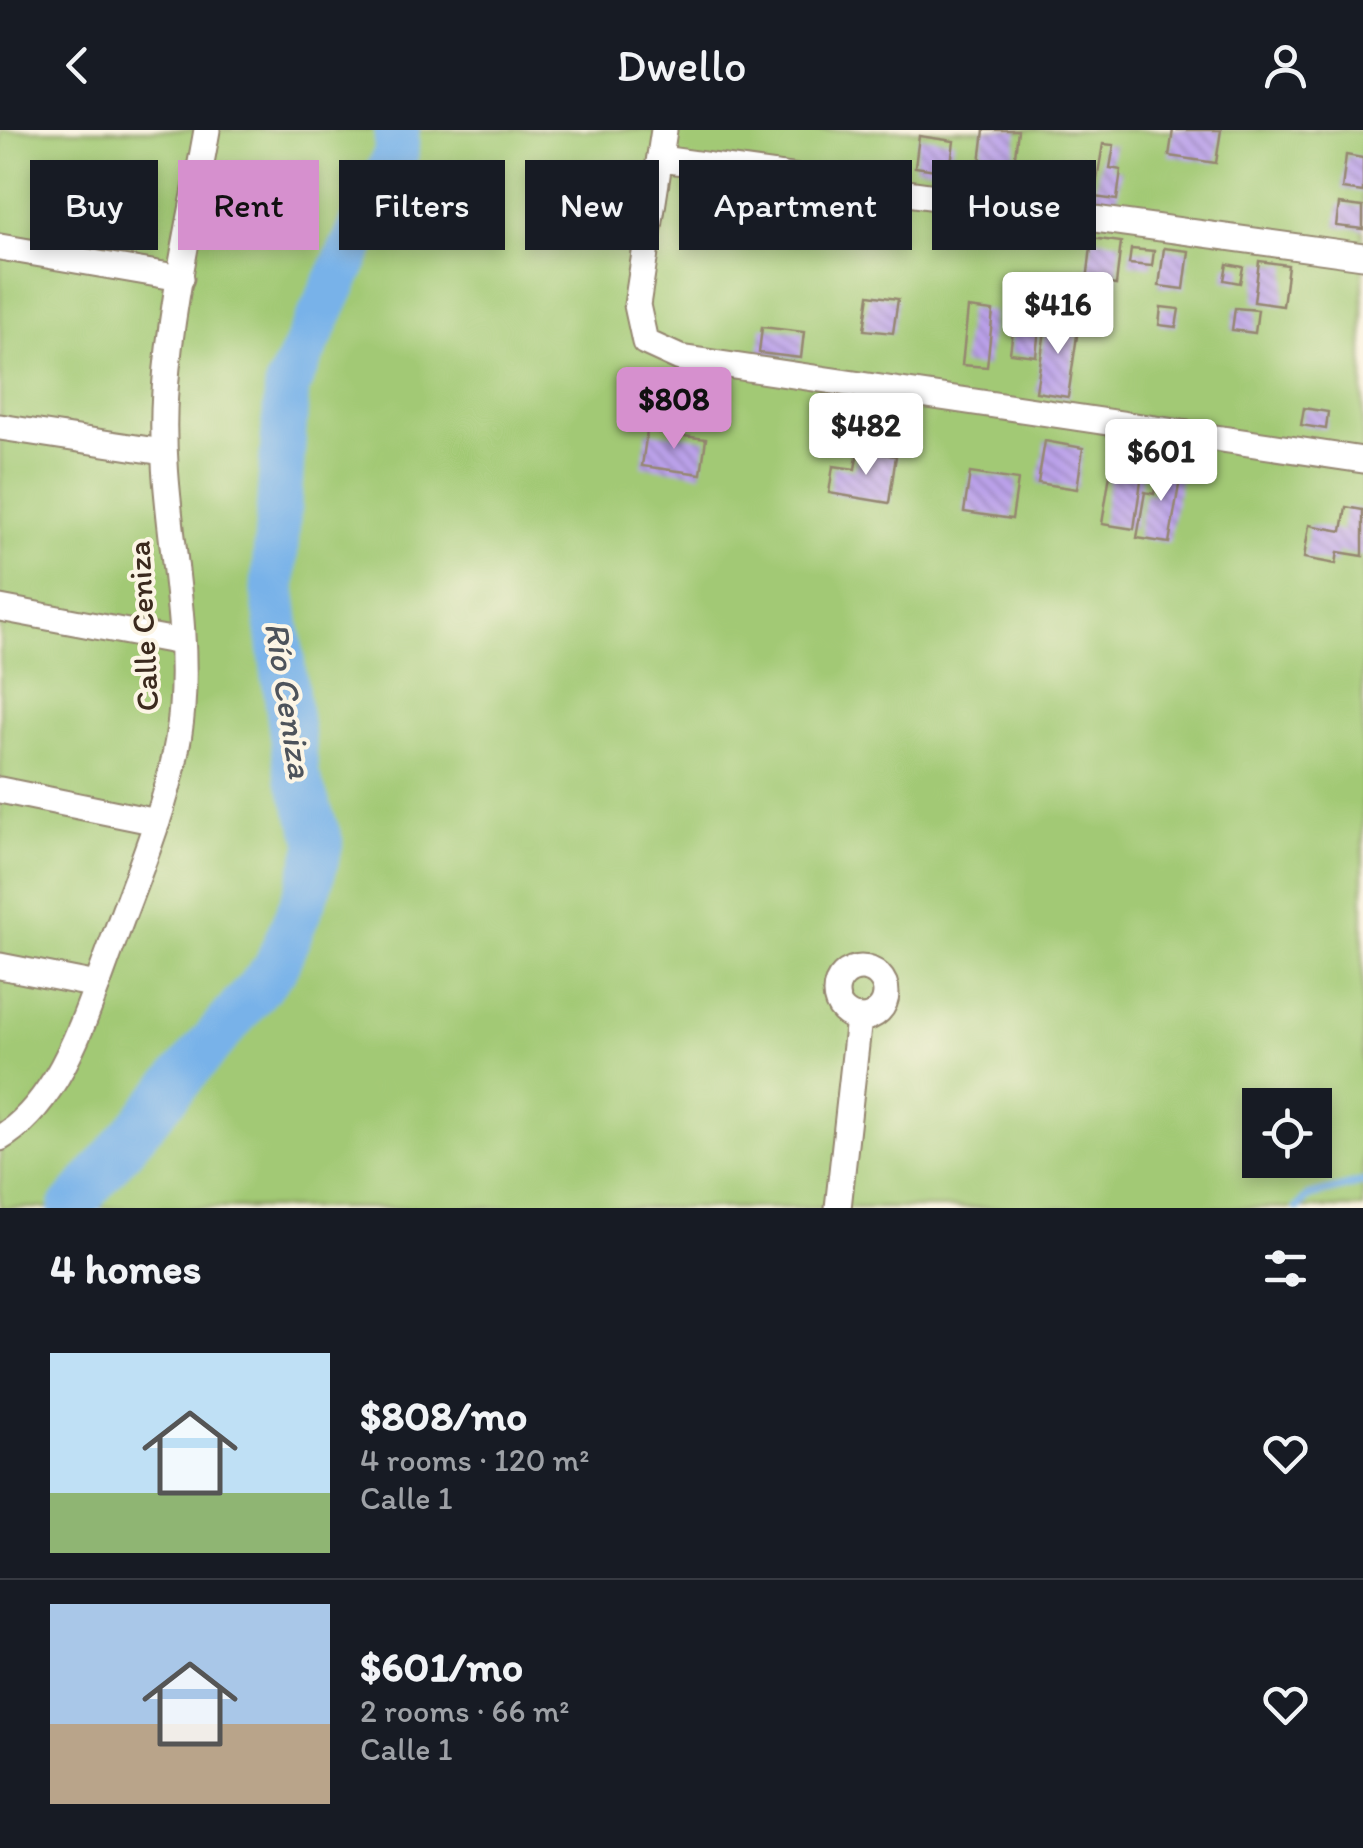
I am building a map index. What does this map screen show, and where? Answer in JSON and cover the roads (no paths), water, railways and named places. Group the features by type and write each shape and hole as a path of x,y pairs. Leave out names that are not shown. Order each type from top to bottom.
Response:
{"street":[{"name":"Calle Ceniza","path":"0,1138 38,1104 58,1074 157,822 176,752 182,706 181,642 163,452 170,342 206,130"},
{"path":"664,130 637,305 645,342 680,358 1363,460"},
{"path":"660,160 1363,256"},
{"path":"0,247 182,278"},
{"path":"0,428 163,452"},
{"path":"0,608 181,642"},
{"path":"0,790 157,822"},
{"path":"0,966 96,985"},
{"path":"838,1208 859,1018"}],"waterway":[{"name":"Río Ceniza","path":"71,1208 275,968 309,887 321,843 297,776 273,590 287,386 396,154 397,130"},
{"path":"1297,1208 1308,1196 1363,1182"}]}
